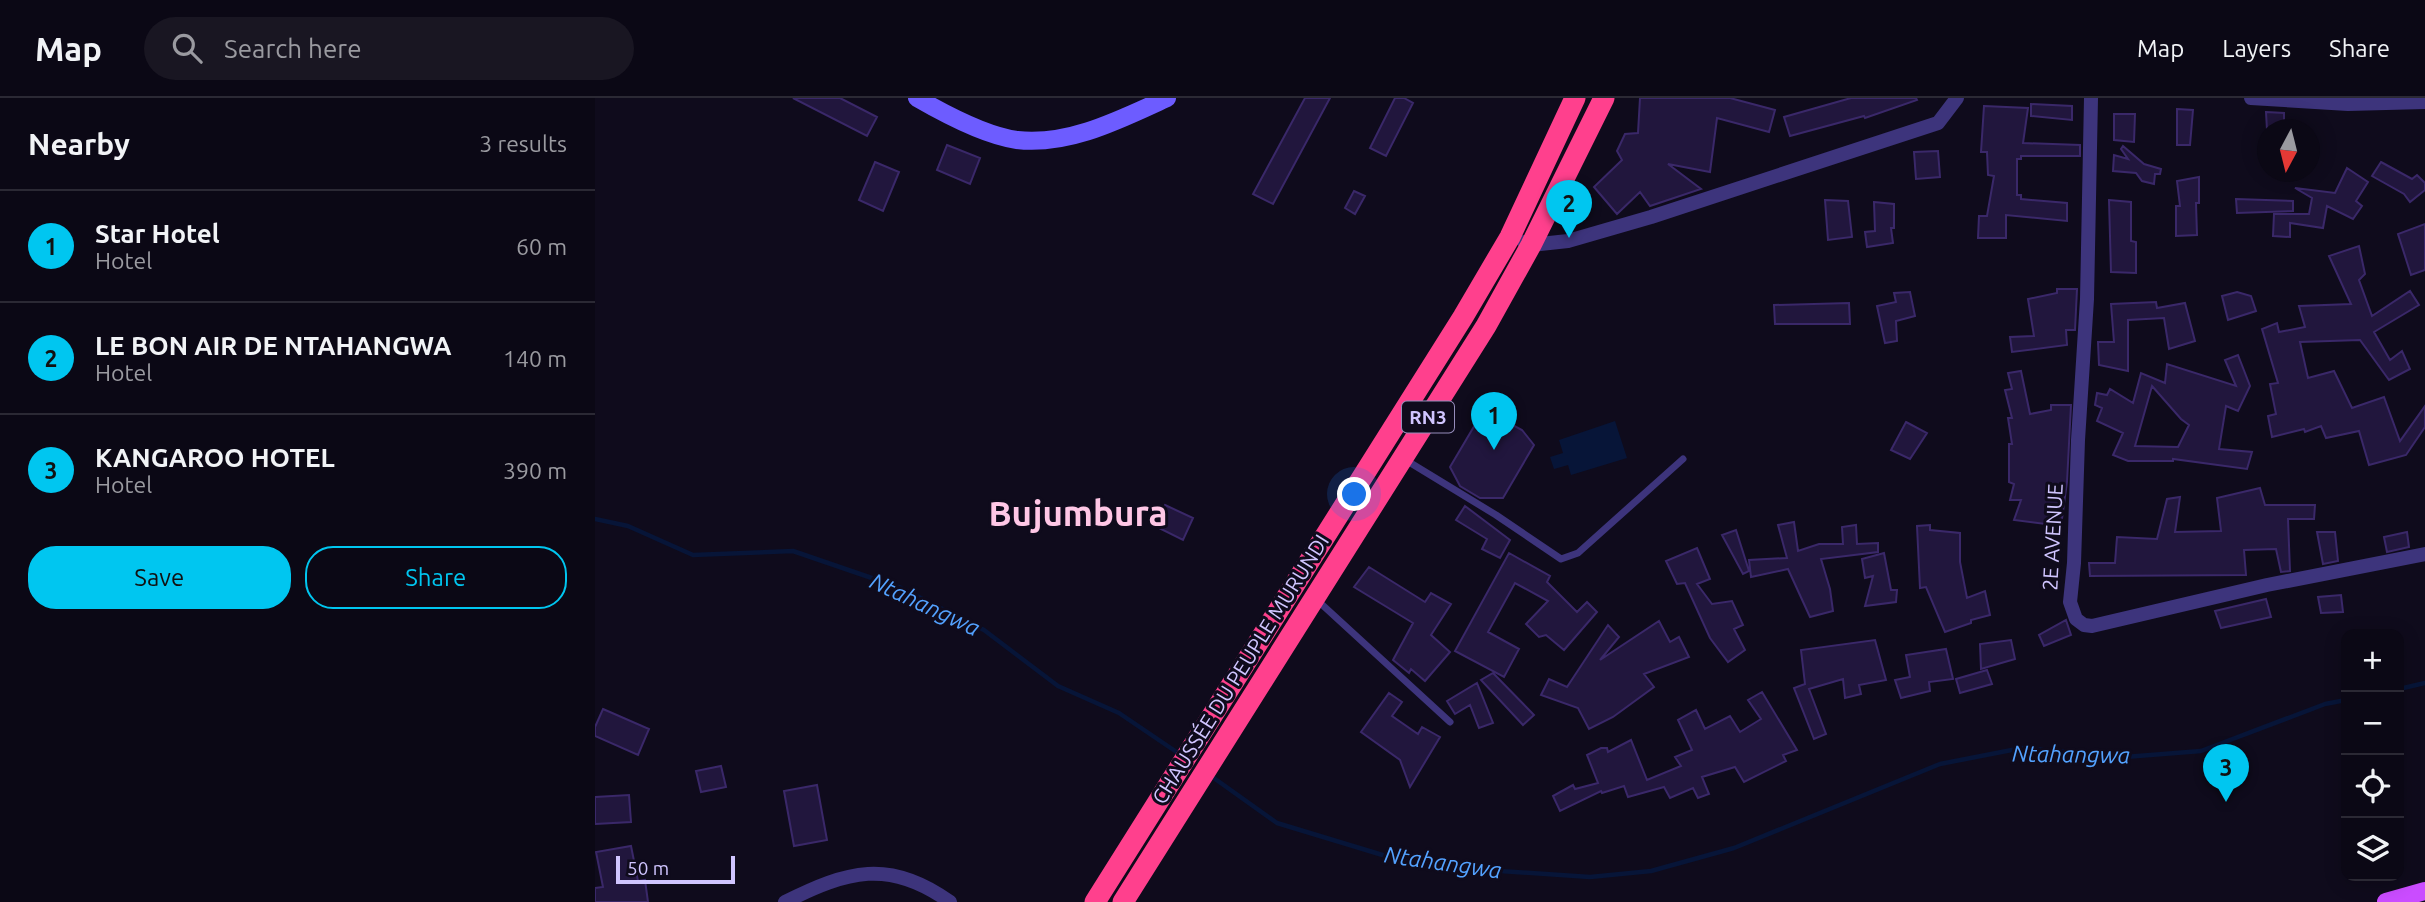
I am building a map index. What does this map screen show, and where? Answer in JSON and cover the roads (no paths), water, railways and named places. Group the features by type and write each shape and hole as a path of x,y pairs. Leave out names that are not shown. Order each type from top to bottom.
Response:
{"highway":[{"name":"CHAUSSÉE DU PEUPLE MURUNDI","path":"1095,902 1463,317 1510,237 1575,98"},
{"name":"CHAUSSÉE DU PEUPLE MURUNDI","path":"1123,902 1486,326 1531,245 1604,98"}],"main road":[{"path":"2386,902 2425,891"}],"street":[{"path":"917,98 941,112 991,132 1014,140 1035,141 1060,139 1128,116 1160,99"},
{"path":"1510,237 1531,245 1568,241 1651,217 1938,123 1957,98"},
{"name":"2E AVENUE","path":"2091,98 2087,299 2070,602 2075,619 2084,625 2092,626 2267,585 2425,554"},
{"path":"2251,98 2425,102"},
{"path":"785,902 850,875 887,873 934,890 950,902"}],"lane":[{"path":"1402,457 1562,559 1578,553 1683,459"},
{"path":"1314,598 1450,722"}],"water":[{"path":"1615,421 1627,458 1571,475 1568,465 1554,469 1550,457 1563,453 1559,440"}],"waterway":[{"name":"Ntahangwa","path":"595,519 628,526 693,555 793,551 901,588 984,630 1058,686 1119,713 1181,755"},
{"name":"Ntahangwa","path":"2404,688 2425,683"},
{"name":"Ntahangwa","path":"1211,776 1277,823 1399,860 1471,869 1590,877 1651,871 1734,848 1940,764 2022,748 2125,757 2201,751 2325,704 2341,701"}],"place":[{"name":"LE BON AIR DE NTAHANGWA","path":"1569,238"},
{"name":"Star Hotel","path":"1494,450"},
{"name":"KANGAROO HOTEL","path":"2226,802"}],"district":[{"name":"Bujumbura","path":"1078,513"}]}
